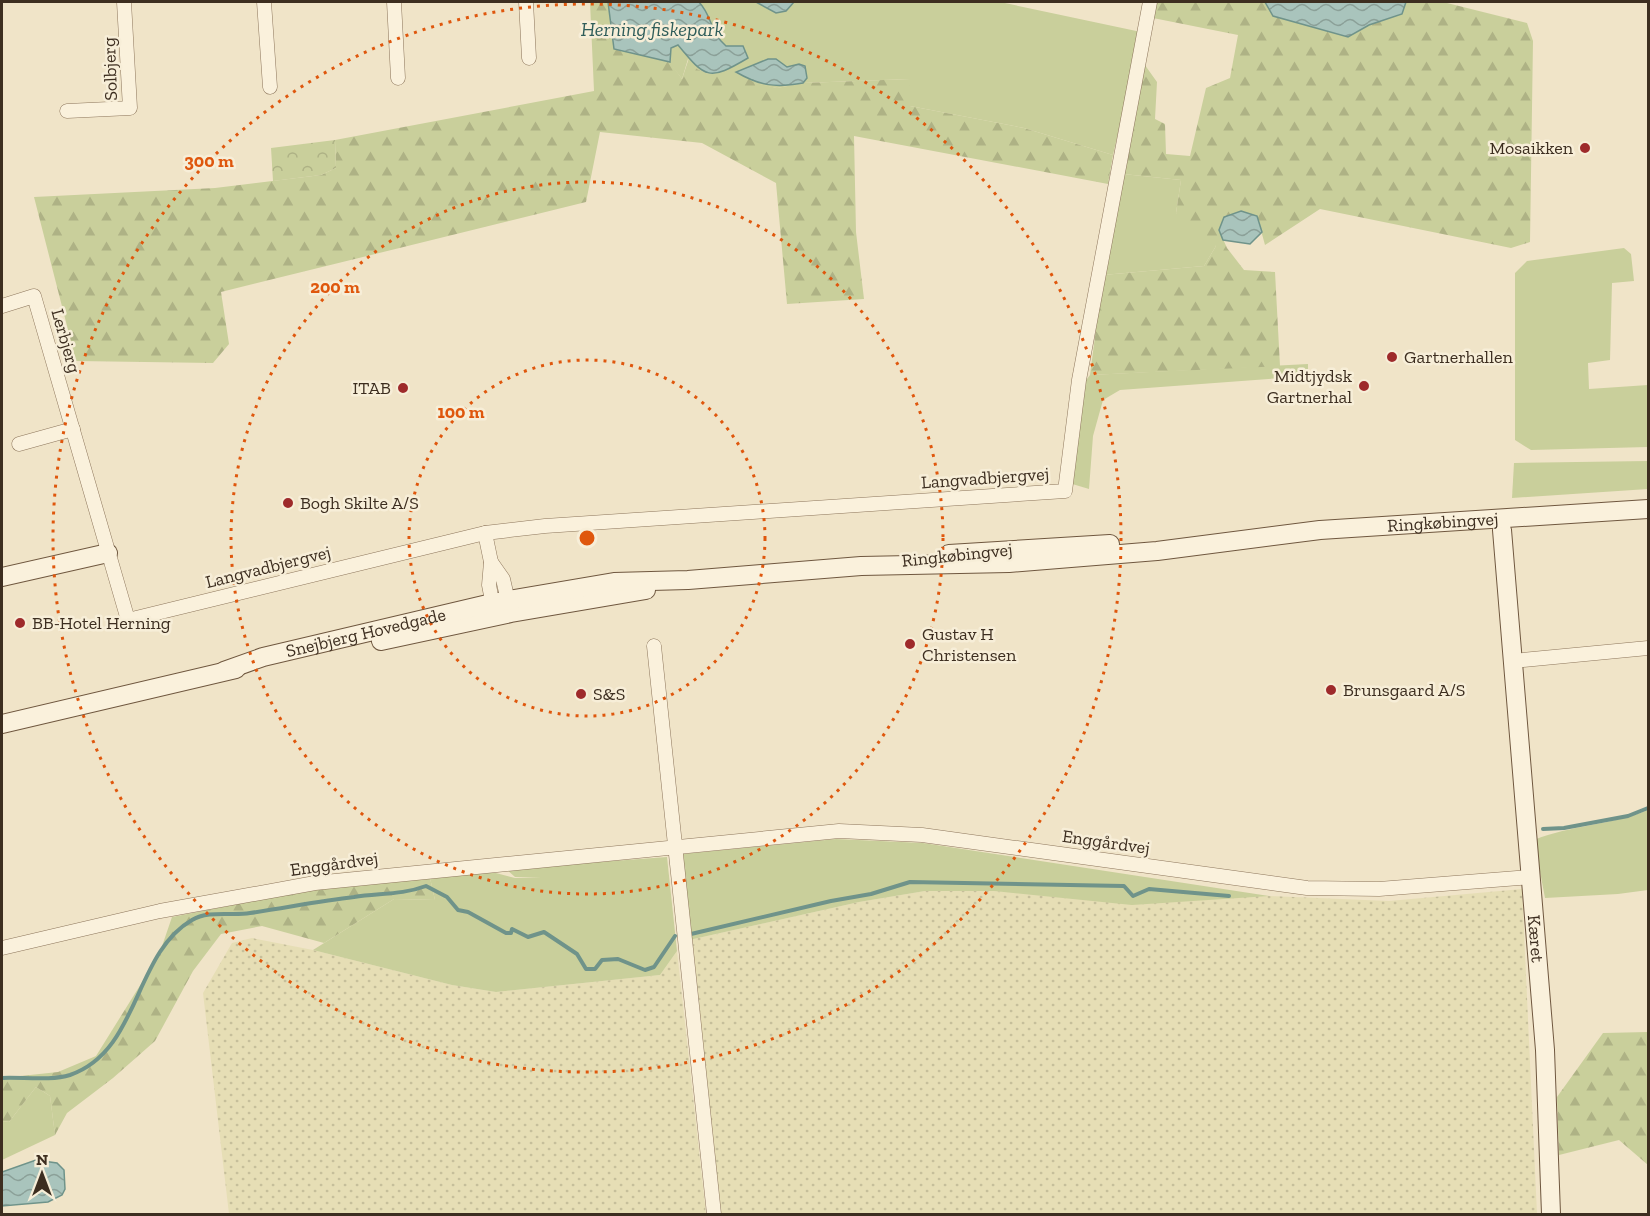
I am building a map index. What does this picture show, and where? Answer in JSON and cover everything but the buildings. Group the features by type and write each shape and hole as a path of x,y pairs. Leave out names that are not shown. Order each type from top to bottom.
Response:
{"street":[{"name":"Solbjerg","path":"67,111 130,108 124,2"},
{"path":"264,2 270,87"},
{"path":"394,2 398,78"},
{"path":"526,2 529,58"},
{"name":"Langvadbjergvej","path":"108,553 128,620 485,533 545,526 1065,491 1081,368 1150,2"},
{"name":"Lerbjerg","path":"2,306 34,296 108,553"},
{"path":"20,444 73,429"},
{"name":"Ringkøbingvej","path":"502,604 599,584 688,580 861,566 1009,563 1100,557 1238,542 1320,530 1648,509"},
{"name":"Ringkøbingvej","path":"1238,542 1306,543 1648,521"},
{"name":"Kæret","path":"1502,530 1545,1050 1551,1215"},
{"path":"485,533 491,562 489,585 502,604"},
{"path":"2,577 108,553"},
{"path":"491,562 503,579 502,604"},
{"name":"Ringkøbingvej","path":"502,604 688,580"},
{"name":"Snejbjerg Hovedgade","path":"2,724 224,671 263,657 502,604"},
{"path":"654,646 714,1215"},
{"path":"1512,661 1648,648"},
{"name":"Enggårdvej","path":"2,948 160,911 315,883 839,831 922,835 1307,888 1378,889 1532,877"}],"shaded area":[{"path":"1522,889 1537,1214 720,1214 689,940 859,902 925,891 994,891 1062,896 1269,896 1389,901"},
{"path":"252,938 313,950 452,985 496,992 660,975 677,951 706,1214 229,1214 203,993 232,943"}],"green space":[{"path":"590,2 608,2 614,49 670,62 682,79 689,58 697,69 709,74 736,72 755,83 777,88 803,83 910,79 910,106 1024,128 1113,155 1108,184 854,136 856,232 864,299 787,304 776,183 702,143 600,132 586,202 221,292 229,344 213,363 76,361 34,197 215,188 321,175 336,168 335,140 594,91"},
{"path":"608,2 1000,2 1141,32 1113,155 1024,128 910,106 910,79 803,83 777,88 709,74 697,69 688,59 682,79 669,62 614,49"},
{"path":"1156,2 1265,2 1273,16 1348,37 1369,25 1402,14 1406,2 1443,2 1527,23 1533,41 1530,242 1511,248 1320,209 1265,245 1257,216 1219,230 1227,248 1244,270 1275,272 1280,366 1090,375 1103,275 1204,266 1216,246 1188,238 1176,213 1181,180 1123,174 1142,61 1157,82 1155,119 1165,124 1166,154 1190,156 1206,88 1230,78 1238,35 1153,18"},
{"path":"335,140 336,168 321,175 273,181 271,148"},
{"path":"1123,174 1181,180 1176,213 1216,246 1204,266 1103,275"},
{"path":"1624,248 1631,254 1634,281 1612,283 1610,360 1588,363 1589,389 1648,385 1648,447 1531,450 1515,440 1515,273 1527,261"},
{"path":"1308,364 1308,376 1120,390 1103,400 1093,436 1089,489 1069,483 1083,384 1090,375"},
{"path":"1648,461 1648,489 1512,498 1514,463"},
{"path":"1648,810 1648,890 1545,898 1534,840"},
{"path":"836,839 923,843 1269,896 1132,905 994,891 925,891 859,902 689,940 683,854"},
{"path":"667,857 677,951 660,975 496,992 452,985 313,950 394,899 435,900 430,878 492,872 515,878 541,878 515,877 506,869"},
{"path":"430,878 435,900 394,899 324,943 262,926 221,934 193,971 155,1041 113,1078 67,1113 55,1135 50,1096 36,1087 9,1122 2,1121 2,1078 58,1072 96,1056 159,955 172,917 314,889"},
{"path":"1648,1032 1648,1165 1619,1140 1559,1155 1557,1097 1603,1033"},
{"path":"36,1087 50,1096 55,1135 2,1160 2,1121 9,1122"}],"water":[{"name":"Herning fiskepark","path":"608,2 699,2 726,46 743,46 748,58 725,70 709,73 695,65 678,45 671,48 670,62 614,49"},
{"name":"Herning fiskepark","path":"756,2 794,2 786,11 776,13"},
{"path":"1265,2 1406,2 1402,14 1369,25 1348,37 1273,16"},
{"path":"768,59 776,59 787,67 799,64 805,66 807,78 803,83 768,85 736,72"},
{"path":"1241,211 1257,216 1262,232 1250,244 1223,240 1219,230 1224,217"},
{"path":"36,1160 57,1163 64,1170 65,1189 62,1195 48,1202 2,1206 2,1172"}],"waterway":[{"path":"1543,829 1564,828 1628,816 1648,808"},
{"path":"691,934 831,901 871,894 910,882 1124,886 1133,896 1149,889 1229,896"},
{"path":"2,1078 62,1077 93,1063 110,1045 124,1024 158,955 173,935 192,920 205,915 243,914 399,892 426,886 447,897 458,910 468,912 506,933 511,933 512,929 528,937 544,932 577,954 586,969 595,969 602,960 618,959 645,970 654,967 675,936"}],"place":[{"name":"Mosaikken","path":"1585,148"},
{"name":"Gartnerhallen","path":"1392,357"},
{"name":"Midtjydsk Gartnerhal","path":"1364,386"},
{"name":"ITAB","path":"403,388"},
{"name":"Bogh Skilte A/S","path":"288,503"},
{"name":"BB-Hotel Herning","path":"20,623"},
{"name":"Gustav H Christensen","path":"910,644"},
{"name":"Brunsgaard A/S","path":"1331,690"},
{"name":"S&S","path":"581,694"}]}
